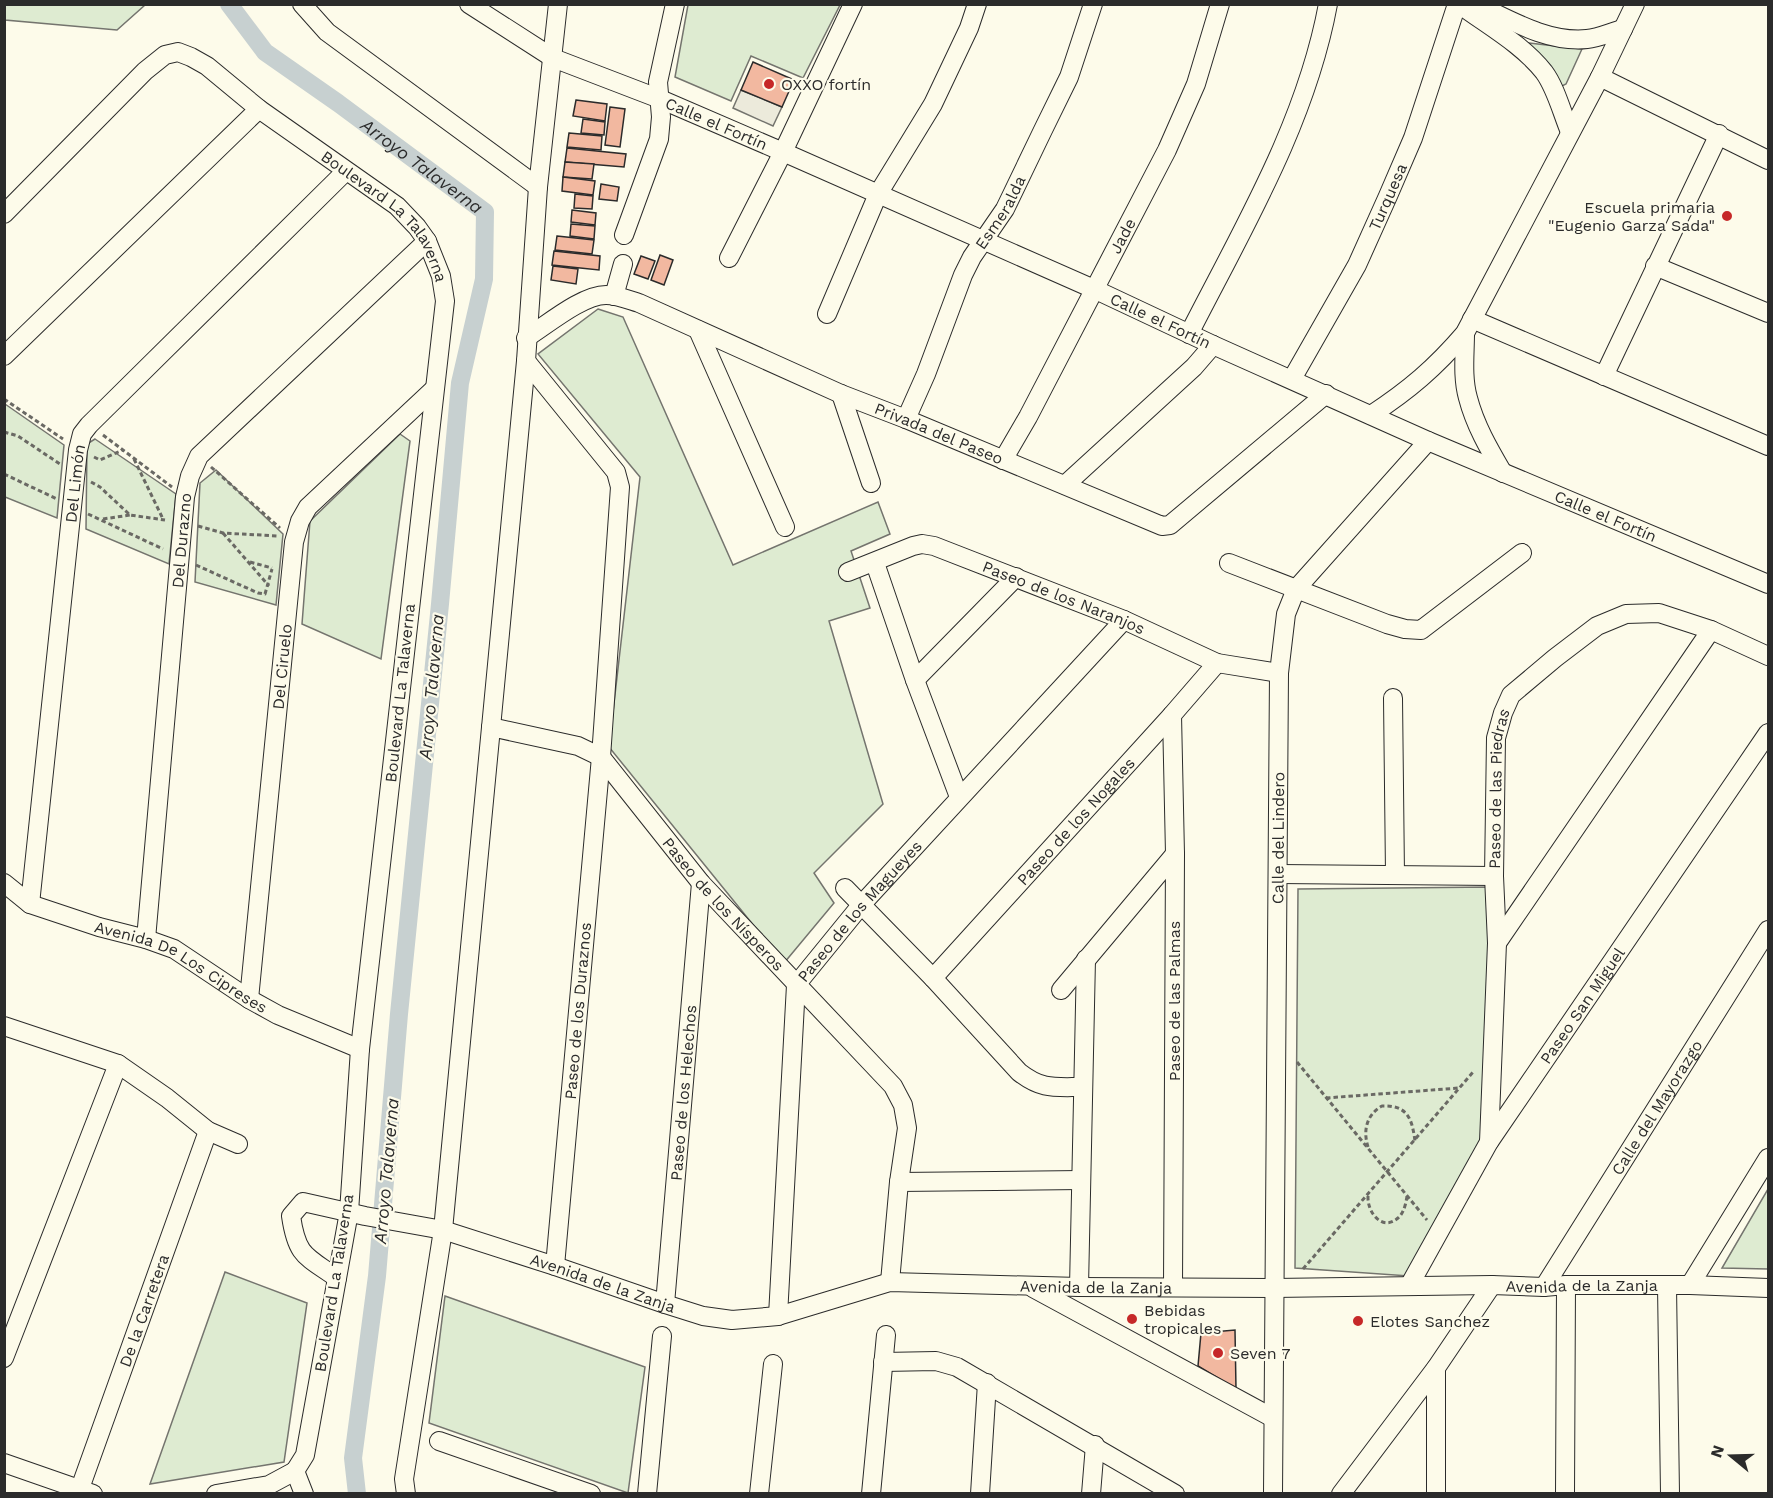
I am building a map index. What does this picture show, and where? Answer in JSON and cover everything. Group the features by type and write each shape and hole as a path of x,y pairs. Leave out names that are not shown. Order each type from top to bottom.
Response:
{"street":[{"path":"302,4 327,32 538,187"},
{"name":"Calle el Fortín","path":"469,4 553,58 660,99 783,152 1096,290 1428,441 1768,584"},
{"path":"406,1494 404,1479 443,1230 526,361 538,187 558,4"},
{"path":"624,235 659,138 660,65 675,4"},
{"path":"729,258 783,152 853,4"},
{"path":"827,314 878,194 933,104 969,28 977,4"},
{"name":"Esmeralda","path":"906,418 926,374 963,275 972,257 1005,209 1069,77 1093,4"},
{"name":"Jade","path":"1003,460 1096,290 1167,150 1196,84 1220,4"},
{"path":"1189,334 1272,171 1300,106 1315,60 1328,4"},
{"path":"1458,4 1512,42 1545,73 1570,132"},
{"name":"Turquesa","path":"1292,379 1357,265 1388,196 1413,138 1458,4"},
{"path":"1476,4 1541,33 1562,39 1587,39 1623,29"},
{"path":"1371,415 1406,392 1438,364 1469,326 1600,77 1635,4"},
{"name":"Boulevard La Talaverna","path":"4,214 145,71 165,55 178,52 207,66 259,109 398,206 427,241 441,276 444,301 360,1049 357,1214 337,1278 305,1455 295,1471"},
{"path":"1600,77 1768,160"},
{"path":"4,356 259,109"},
{"path":"1604,376 1719,135"},
{"name":"Del Limón","path":"30,904 82,434 346,171"},
{"name":"Del Durazno","path":"146,939 185,497 190,476 199,456 427,241"},
{"path":"614,296 623,264"},
{"path":"1655,266 1768,313"},
{"name":"Privada del Paseo","path":"526,338 594,297 614,296 639,303 841,394 906,418 1158,525 1167,526 1326,394"},
{"path":"1469,326 1604,376 1768,446"},
{"path":"1469,326 1464,370 1467,397 1482,438 1503,473"},
{"path":"698,330 785,527"},
{"path":"1065,485 1194,367 1213,345"},
{"name":"Paseo de los Duraznos","path":"526,361 616,472 620,487 601,757 555,1266"},
{"name":"Del Ciruelo","path":"249,999 294,542 300,521 308,507 434,389"},
{"path":"841,394 871,483"},
{"name":"Calle del Lindero","path":"1273,1494 1279,673 1286,614 1296,589 1428,441"},
{"name":"Paseo de los Naranjos","path":"848,572 922,544 934,546 1124,620 1217,663 1279,673"},
{"path":"1229,563 1387,624 1421,630 1522,553"},
{"path":"875,563 915,680 959,797"},
{"path":"915,680 1016,577"},
{"name":"Paseo de las Piedras","path":"1489,1142 1497,943 1494,876 1496,738 1511,695 1597,626 1626,614 1659,613 1711,630 1768,656"},
{"name":"Paseo de los Magueyes","path":"778,1316 796,985 862,904 1124,620"},
{"path":"1497,943 1711,630"},
{"name":"Paseo de los Nogales","path":"933,978 1217,663"},
{"path":"1393,698 1395,876"},
{"name":"Paseo de las Palmas","path":"1172,715 1175,854 1173,1287"},
{"name":"Paseo de los Nísperos","path":"491,727 578,746 601,757 701,883 893,1086 903,1105 908,1128 899,1182 890,1282"},
{"name":"Paseo San Miguel","path":"1409,1286 1489,1142 1768,733"},
{"path":"1060,990 1175,854"},
{"path":"1279,874 1494,876"},
{"name":"Avenida De Los Cipreses","path":"4,883 30,904 174,949 278,1016 360,1049"},
{"name":"Paseo de los Helechos","path":"665,1304 701,883"},
{"path":"845,888 933,978 1019,1072 1042,1086 1083,1087"},
{"name":"Calle del Mayorazgo","path":"1544,1287 1768,930"},
{"path":"1079,1287 1086,960"},
{"path":"4,1026 118,1064 167,1098 208,1131 238,1144"},
{"path":"4,1358 118,1064"},
{"name":"De la Carretera","path":"84,1492 208,1131"},
{"path":"1690,1285 1768,1158"},
{"path":"899,1182 1081,1180"},
{"name":"Avenida de la Zanja","path":"337,1278 301,1252 294,1238 291,1216 303,1202 443,1230 703,1316 732,1320 778,1316 890,1282 1032,1287 1690,1285 1768,1288"},
{"path":"1341,1494 1436,1368 1492,1285"},
{"path":"1564,1494 1566,1285"},
{"path":"1667,1286 1670,1494"},
{"path":"1032,1287 1273,1418"},
{"path":"871,1494 886,1335"},
{"path":"647,1494 662,1336"},
{"path":"883,1362 936,1361 957,1367 1095,1445 1175,1494"},
{"path":"759,1494 773,1364"},
{"path":"1436,1368 1436,1494"},
{"path":"980,1494 987,1383"},
{"path":"439,1441 591,1494"},
{"path":"1091,1494 1095,1445"},
{"path":"4,1463 84,1492"},
{"path":"216,1494 269,1485 295,1471 304,1494"}],"path":[{"path":"89,425 185,497"},
{"path":"4,432 18,436 100,488 130,515"},
{"path":"100,520 130,515 183,522 223,532 280,536 281,529 199,456"},
{"path":"133,458 164,519"},
{"path":"4,474 258,593 265,594 269,586 275,558"},
{"path":"223,532 287,609"},
{"path":"248,561 291,574"},
{"path":"1297,1062 1429,1222"},
{"path":"1304,1269 1481,1064"},
{"path":"1326,1098 1460,1088"},
{"path":"1368,1148 1365,1131 1367,1123 1371,1115 1382,1107 1397,1108 1409,1116 1413,1123 1414,1141"},
{"path":"1368,1195 1369,1210 1377,1219 1385,1222 1397,1220 1407,1196"}],"green space":[{"path":"688,4 840,5 803,78 751,56 731,101 675,77"},
{"path":"4,5 145,5 117,30 5,20"},
{"path":"1529,43 1582,49 1566,84 1560,87"},
{"path":"598,309 623,317 733,565 878,502 890,534 851,551 870,608 829,621 883,804 814,873 834,903 784,963 609,747 640,477 538,354"},
{"path":"5,404 64,445 57,518 5,497"},
{"path":"400,434 410,441 381,659 302,624 310,521"},
{"path":"95,439 176,494 169,564 86,529 87,444"},
{"path":"216,470 283,534 276,605 195,582 200,483"},
{"path":"1491,887 1486,1144 1409,1276 1295,1268 1298,889"},
{"path":"1768,1189 1768,1269 1722,1268"},
{"path":"225,1272 307,1303 284,1462 150,1484"},
{"path":"445,1296 645,1367 628,1493 429,1423"}],"shaded area":[{"path":"741,90 782,107 773,126 733,108"}],"building":[{"path":"753,62 794,80 782,107 741,90"},
{"path":"576,100 607,104 605,121 573,116"},
{"path":"610,107 625,109 620,147 605,145"},
{"path":"583,119 605,122 604,135 581,133"},
{"path":"569,133 602,136 601,150 567,147"},
{"path":"567,148 626,154 624,167 565,162"},
{"path":"565,162 594,164 592,179 563,177"},
{"path":"563,177 595,181 593,195 562,191"},
{"path":"601,184 619,187 617,201 599,199"},
{"path":"575,194 593,196 592,209 574,208"},
{"path":"572,210 596,213 595,225 571,222"},
{"path":"571,224 595,226 594,239 570,236"},
{"path":"557,236 594,240 592,254 555,250"},
{"path":"554,251 600,256 599,270 552,265"},
{"path":"660,255 673,260 664,285 651,280"},
{"path":"641,256 655,261 648,279 634,274"},
{"path":"553,266 578,269 576,284 551,280"},
{"path":"1235,1330 1236,1389 1198,1366 1201,1333"}],"waterway":[{"name":"Arroyo Talaverna","path":"229,4 265,52 485,212 484,279 460,383 399,1014 377,1276 353,1458 357,1494"}],"place":[{"name":"OXXO fortín","path":"769,84"},
{"name":"Escuela primaria \"Eugenio Garza Sada\"","path":"1727,216"},
{"name":"Bebidas tropicales","path":"1132,1319"},
{"name":"Elotes Sanchez","path":"1358,1321"},
{"name":"Seven 7","path":"1218,1353"}]}
